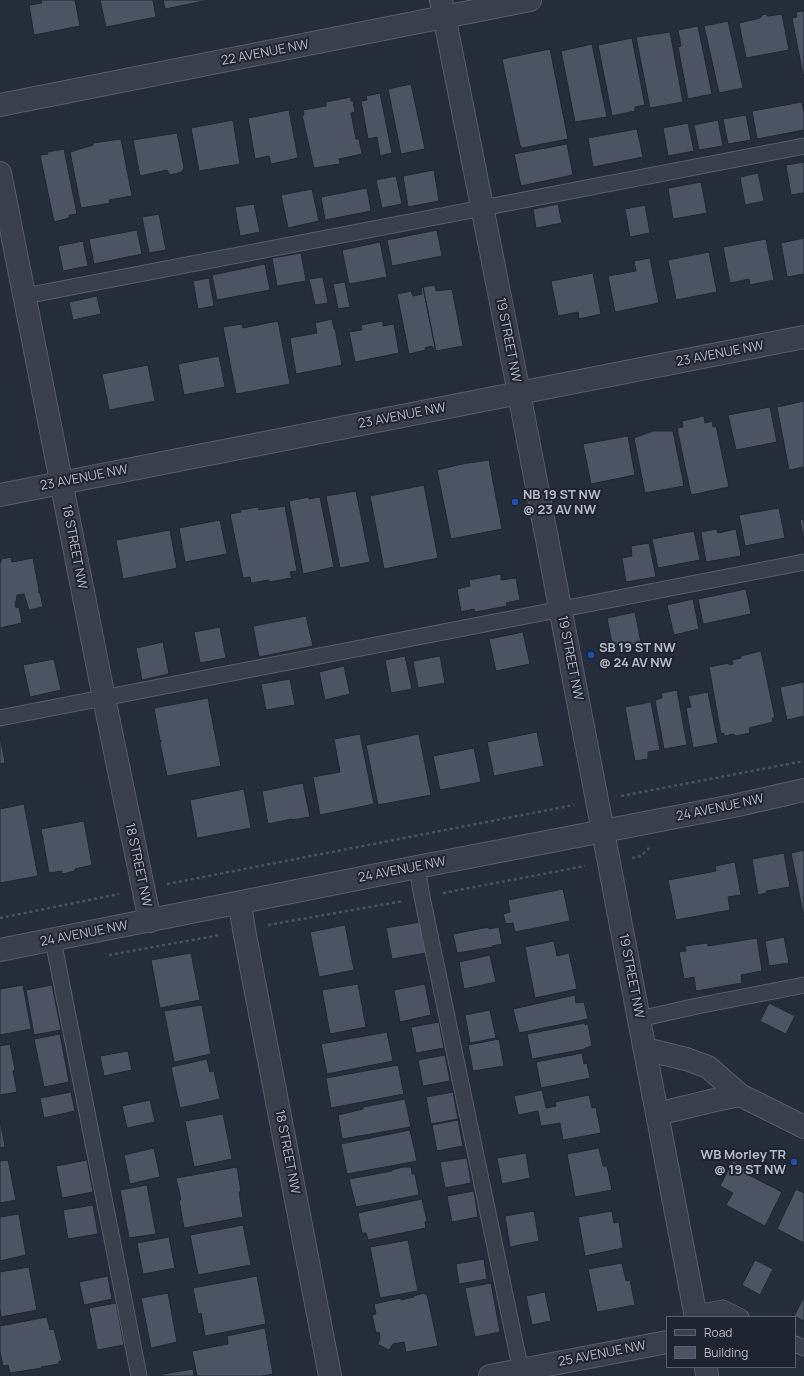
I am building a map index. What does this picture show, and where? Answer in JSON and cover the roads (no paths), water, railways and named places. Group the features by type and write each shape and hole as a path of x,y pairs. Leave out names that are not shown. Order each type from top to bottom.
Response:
{"street":[{"name":"22 AVENUE NW","path":"0,105 443,9 530,0"},
{"name":"19 STREET NW","path":"443,9 519,393 696,1315"},
{"name":"18 STREET NW","path":"0,173 104,698 150,921"},
{"name":"23 AVENUE NW","path":"0,495 804,337"},
{"name":"24 AVENUE NW","path":"0,950 738,805 804,790"},
{"name":"18 STREET NW","path":"240,903 330,1376"},
{"path":"645,1049 686,1059 708,1068 740,1095 804,1128"},
{"path":"657,1114 740,1095"},
{"name":"25 AVENUE NW","path":"490,1376 522,1373 666,1342"}],"lane":[{"path":"25,296 804,146"},
{"path":"0,718 804,562"},
{"path":"417,867 522,1373"},
{"path":"53,940 139,1376"},
{"path":"639,1019 804,985"},
{"path":"696,1315 723,1308 739,1316"}],"place":[{"name":"NB 19 ST NW @ 23 AV NW","path":"515,502"},
{"name":"SB 19 ST NW @ 24 AV NW","path":"591,655"},
{"name":"WB Morley TR @ 19 ST NW","path":"794,1162"}]}
